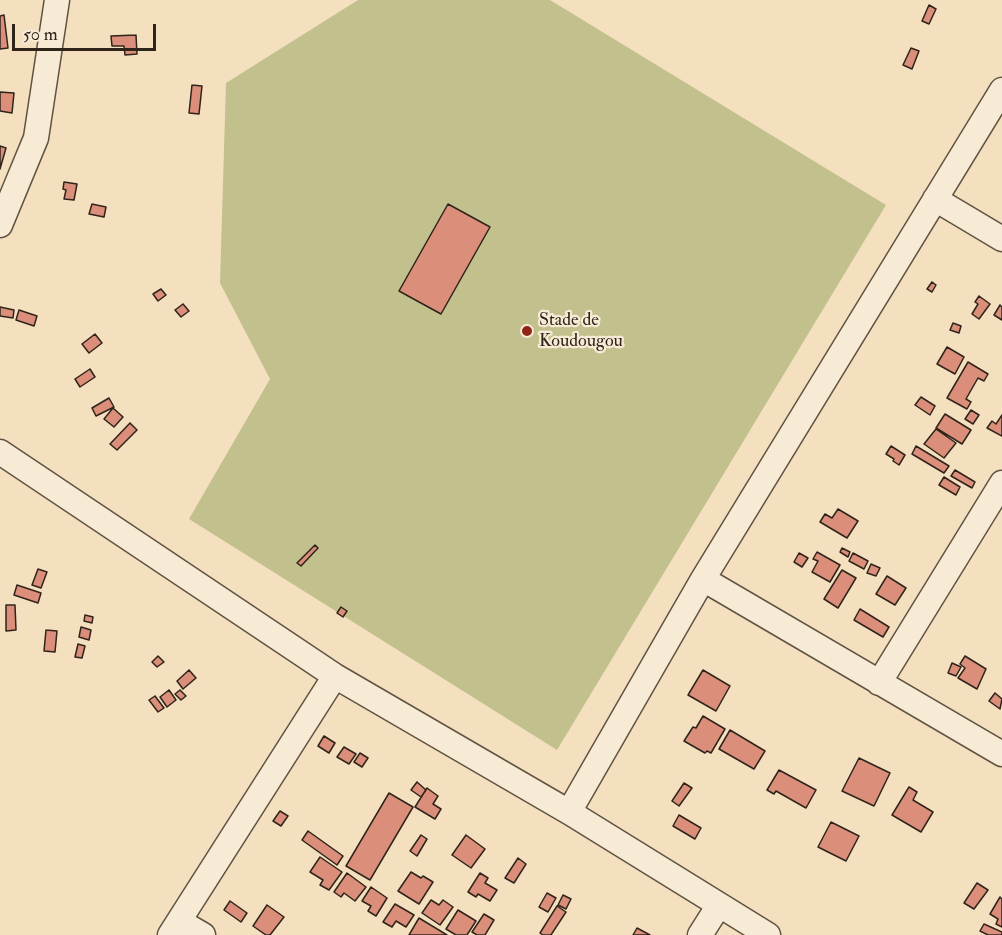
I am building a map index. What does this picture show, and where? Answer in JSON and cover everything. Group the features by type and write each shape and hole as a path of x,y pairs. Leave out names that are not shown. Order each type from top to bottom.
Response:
{"street":[{"path":"0,225 36,138 57,0"},
{"path":"569,812 703,579 1002,90"},
{"path":"935,199 1002,239"},
{"path":"0,453 336,676 569,812 768,935"},
{"path":"879,683 1002,483"},
{"path":"703,579 1002,754"},
{"path":"203,935 175,928 336,676"},
{"path":"700,935 719,905"}],"shaded area":[{"name":"Stade de Koudougou","path":"358,0 550,0 886,205 557,750 189,519 270,379 220,283 226,83"}],"building":[{"path":"929,5 936,9 929,24 922,21"},
{"path":"4,15 8,48 0,49 0,16"},
{"path":"136,35 137,54 125,55 124,46 112,46 111,36"},
{"path":"911,48 919,51 912,69 903,65"},
{"path":"192,85 202,86 199,114 189,113"},
{"path":"0,92 14,93 12,113 0,111"},
{"path":"0,146 6,148 0,169"},
{"path":"64,182 77,184 74,200 64,199 66,190 63,189"},
{"path":"92,204 106,207 104,217 89,214"},
{"path":"448,204 490,227 441,314 399,291"},
{"path":"932,282 936,285 932,292 927,289"},
{"path":"161,289 166,295 158,301 153,294"},
{"path":"979,296 990,304 979,319 972,314 978,304 975,302"},
{"path":"183,304 189,311 181,317 175,310"},
{"path":"1000,305 1002,307 1002,320 994,315"},
{"path":"0,307 14,310 13,318 0,316"},
{"path":"19,310 37,316 34,326 16,320"},
{"path":"953,323 961,326 959,333 950,330"},
{"path":"95,334 102,343 89,353 82,344"},
{"path":"947,347 964,357 955,374 937,364"},
{"path":"968,362 988,374 984,381 978,378 966,399 971,402 967,409 947,398"},
{"path":"90,369 95,377 80,387 75,379"},
{"path":"921,397 935,406 930,415 915,405"},
{"path":"109,398 114,407 96,416 92,408"},
{"path":"113,408 123,417 114,427 104,419"},
{"path":"971,410 979,415 973,424 965,419"},
{"path":"945,414 971,430 962,444 936,428"},
{"path":"1002,415 1002,436 987,428 992,421 996,424"},
{"path":"130,423 137,430 117,450 110,444"},
{"path":"936,429 956,443 944,458 924,444"},
{"path":"891,446 905,455 899,465 886,454"},
{"path":"916,446 949,466 944,473 912,454"},
{"path":"955,470 975,482 972,488 951,476"},
{"path":"944,477 960,487 956,495 939,485"},
{"path":"838,509 858,521 847,538 820,522 825,514 832,518"},
{"path":"315,545 318,548 301,566 297,563"},
{"path":"842,548 850,552 848,557 840,552"},
{"path":"817,552 840,565 830,582 812,572 818,561 813,559"},
{"path":"799,553 808,558 802,567 794,562"},
{"path":"853,553 868,561 864,569 849,561"},
{"path":"871,564 880,568 876,576 867,573"},
{"path":"38,569 47,572 41,588 32,585"},
{"path":"842,570 856,578 838,608 824,599"},
{"path":"887,576 906,588 895,605 876,594"},
{"path":"17,585 41,593 38,603 14,595"},
{"path":"6,605 15,605 16,630 6,631"},
{"path":"341,607 347,611 343,617 337,613"},
{"path":"860,609 889,627 883,637 854,620"},
{"path":"85,615 93,617 92,623 84,621"},
{"path":"81,627 91,630 89,640 79,637"},
{"path":"46,630 57,631 55,652 44,651"},
{"path":"78,644 85,646 82,658 75,657"},
{"path":"158,656 164,662 157,667 152,662"},
{"path":"965,656 986,669 977,689 958,678 965,668 960,664"},
{"path":"952,663 961,667 956,676 948,673"},
{"path":"189,670 196,678 183,689 177,681"},
{"path":"703,670 730,686 716,711 688,695"},
{"path":"169,690 176,700 167,707 160,697"},
{"path":"180,690 186,696 181,700 175,694"},
{"path":"995,693 1002,699 1000,709 989,701"},
{"path":"155,696 164,708 158,712 149,700"},
{"path":"703,716 725,729 711,753 707,751 705,753 684,741"},
{"path":"730,730 765,751 754,769 719,749"},
{"path":"324,736 335,743 329,753 318,746"},
{"path":"344,747 356,754 349,764 337,757"},
{"path":"360,753 368,758 362,767 354,762"},
{"path":"859,758 890,773 874,806 842,791"},
{"path":"779,770 816,790 806,808 776,791 774,794 767,790"},
{"path":"417,782 426,790 421,797 411,790"},
{"path":"684,783 692,788 679,806 672,801"},
{"path":"909,787 917,792 913,800 933,812 921,832 892,815"},
{"path":"427,788 438,796 433,804 441,809 435,819 415,807"},
{"path":"389,793 413,807 370,880 346,866"},
{"path":"280,811 288,816 281,826 273,821"},
{"path":"679,815 701,828 695,839 673,826"},
{"path":"831,822 859,836 846,861 818,847"},
{"path":"308,831 343,856 337,865 302,840"},
{"path":"421,835 427,839 417,856 410,851"},
{"path":"466,835 485,849 471,868 452,855"},
{"path":"320,857 342,872 329,890 320,885 323,880 310,872"},
{"path":"518,858 526,864 514,883 505,878"},
{"path":"411,872 433,882 419,904 398,891"},
{"path":"347,873 366,887 355,901 344,893 341,897 334,892"},
{"path":"480,873 488,878 485,883 497,890 490,901 478,894 476,897 468,892"},
{"path":"977,883 988,890 974,909 964,903"},
{"path":"371,887 387,898 376,916 368,911 371,906 362,901"},
{"path":"547,893 556,898 548,912 539,907"},
{"path":"563,895 571,899 566,909 558,905"},
{"path":"1000,897 1002,899 1002,927 996,924 998,919 990,914"},
{"path":"431,900 439,905 443,900 453,907 440,925 422,913"},
{"path":"230,901 247,913 241,922 224,910"},
{"path":"395,904 414,915 406,927 396,921 392,927 383,922"},
{"path":"267,905 284,917 270,935 266,935 253,926"},
{"path":"557,906 566,912 551,935 543,935 540,933"},
{"path":"458,910 476,921 467,935 456,935 446,929"},
{"path":"484,914 494,920 485,935 477,935 472,932"},
{"path":"419,918 447,935 409,935"},
{"path":"984,924 1002,932 1002,935 988,935 980,931"},
{"path":"637,928 650,935 633,935"}],"place":[{"name":"Stade de Koudougou","path":"527,331"}]}
